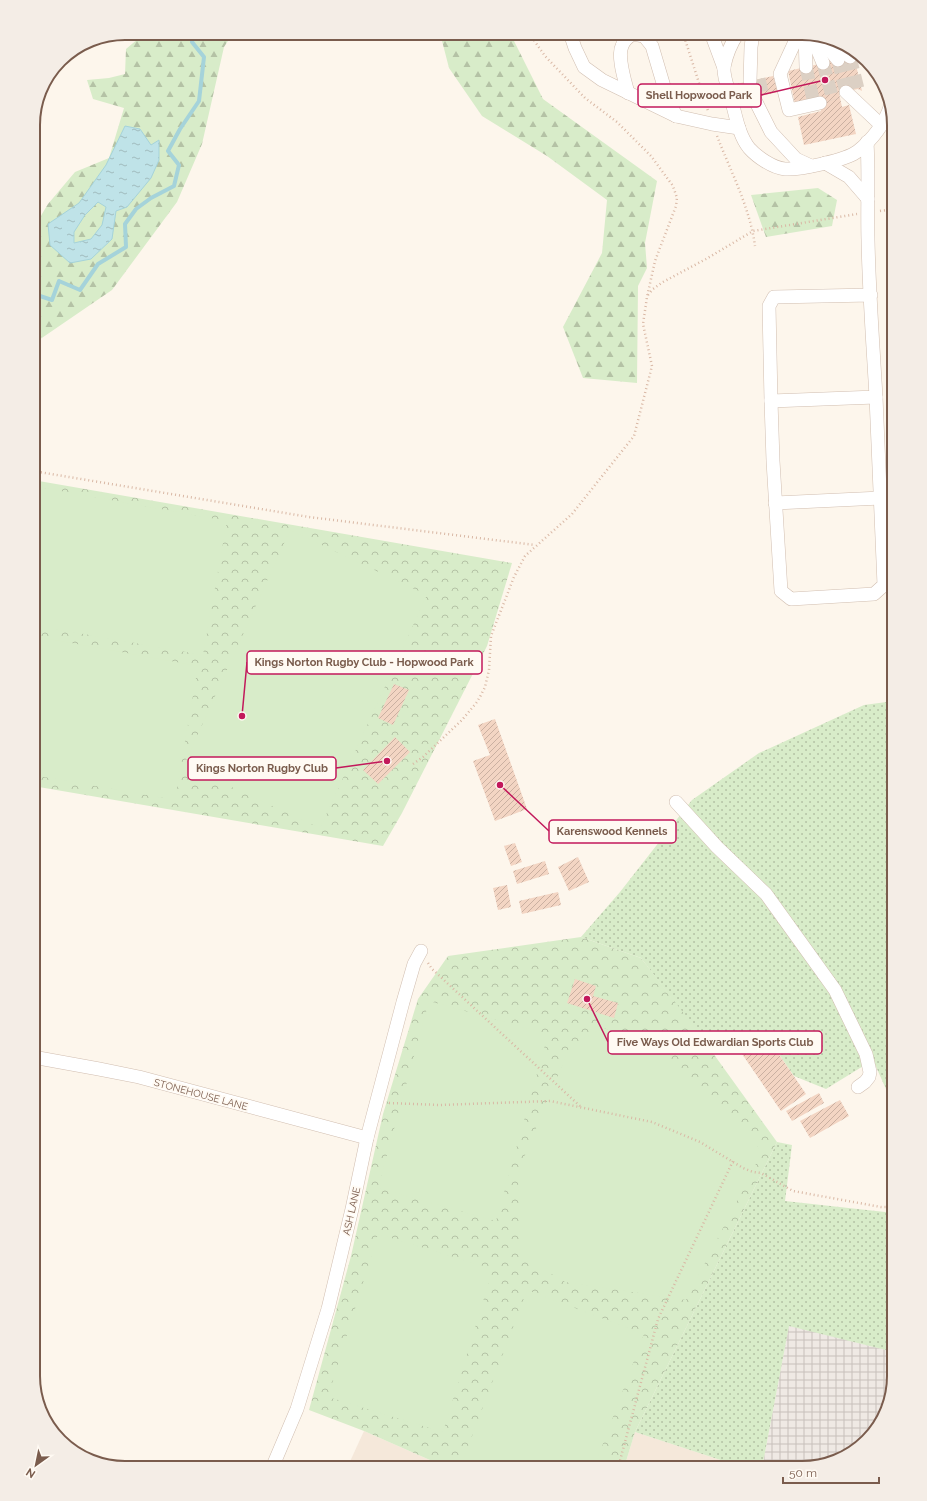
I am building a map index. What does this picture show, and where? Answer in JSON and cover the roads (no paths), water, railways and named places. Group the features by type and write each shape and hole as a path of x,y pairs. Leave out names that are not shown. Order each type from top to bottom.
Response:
{"street":[{"path":"572,40 584,67 602,80 676,116 739,128"},
{"path":"626,40 620,54 628,93"},
{"path":"647,40 652,46 668,100 676,116"},
{"path":"714,40 724,68 739,128 749,148 774,166 786,169 811,166 852,155 868,142 886,117"},
{"path":"724,68 728,52 734,40"},
{"path":"752,40 751,47 754,80"},
{"path":"796,40 780,74 789,110 816,102"},
{"path":"805,40 806,67"},
{"path":"814,41 823,63"},
{"path":"827,43 844,58 835,47"},
{"path":"849,94 881,125"},
{"path":"758,97 771,132 796,159 811,166"},
{"path":"868,142 868,206 871,295 884,585 874,594 791,599 781,591 775,503 769,306 774,297 871,295"},
{"path":"825,163 849,177 868,206"},
{"path":"771,401 876,397"},
{"path":"775,503 881,498"},
{"path":"676,802 717,847 766,894 835,990 866,1054 870,1072 869,1077 858,1087"},
{"name":"ASH LANE","path":"275,1461 297,1409 328,1309 376,1101 414,964 421,951"},
{"name":"STONEHOUSE LANE","path":"40,1058 139,1078 367,1138"}],"water":[{"path":"125,126 140,129 151,145 159,140 159,160 151,178 127,207 116,211 112,239 91,259 70,263 50,245 48,224 79,203 106,165","holes":["98,202 106,207 102,225 91,239 74,243 74,232 85,215"]}],"waterway":[{"path":"40,296 52,300 59,281 80,290 98,264 126,247 125,224 136,209 151,198 174,186 179,165 168,151 180,129 199,101 204,57 192,42 192,40"}],"tunnel":[{"path":"850,57 858,89"},
{"path":"838,60 846,92"},
{"path":"823,63 833,100"},
{"path":"806,67 813,99"},
{"path":"759,79 763,96"}],"place":[{"name":"Shell Hopwood Park","path":"825,80"},
{"name":"Kings Norton Rugby Club - Hopwood Park","path":"242,716"},
{"name":"Kings Norton Rugby Club","path":"387,761"},
{"name":"Karenswood Kennels","path":"500,785"},
{"name":"Five Ways Old Edwardian Sports Club","path":"587,999"}]}
